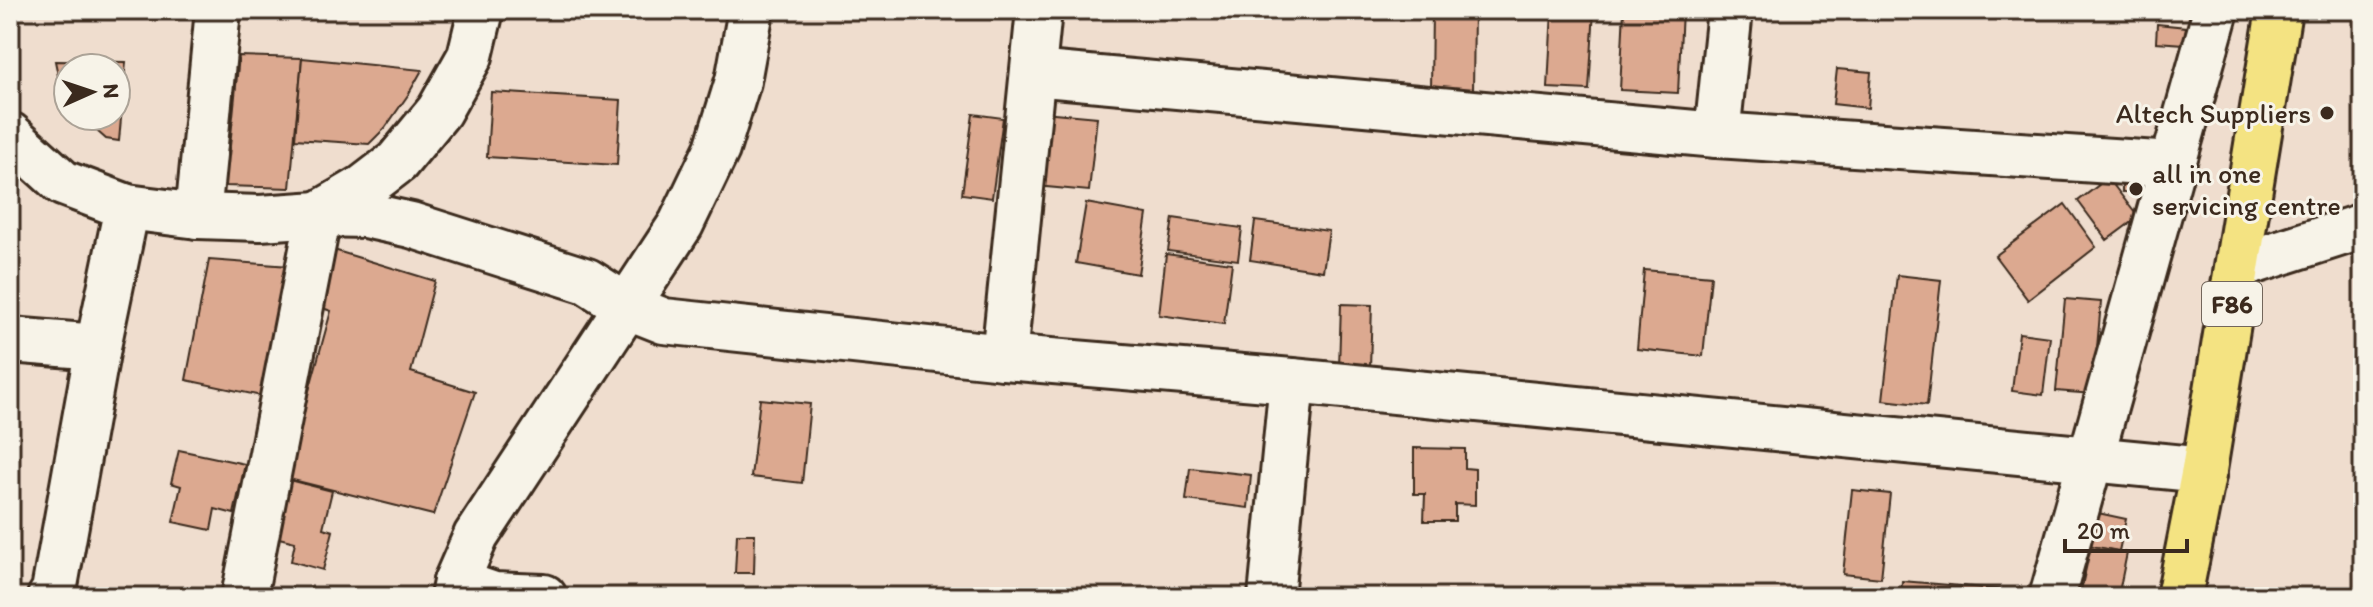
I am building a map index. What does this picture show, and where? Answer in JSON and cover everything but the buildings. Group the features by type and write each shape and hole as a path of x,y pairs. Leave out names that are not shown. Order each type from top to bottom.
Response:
{"main road":[{"name":"F86","path":"2179,597 2239,266 2279,10"}],"street":[{"path":"198,216 218,10"},
{"path":"244,597 319,214 363,188 397,162 439,111 470,56 481,10"},
{"path":"544,597 494,595 454,589 476,536 681,224 717,149 738,81 751,10"},
{"path":"1004,357 1039,10"},
{"path":"1717,135 1730,10"},
{"path":"2052,597 2216,10"},
{"path":"1033,73 1717,135 2173,165"},
{"path":"10,135 63,183 127,207 198,216 365,215 411,225 587,281 626,306 664,321 1004,357 1292,381 2204,470"},
{"path":"50,597 54,591 127,207"},
{"path":"2239,266 2363,226"},
{"path":"10,340 98,347"},
{"path":"1271,597 1292,381"}],"place":[{"name":"Altech Suppliers","path":"2327,113"},
{"name":"all in one servicing centre","path":"2136,189"}]}
